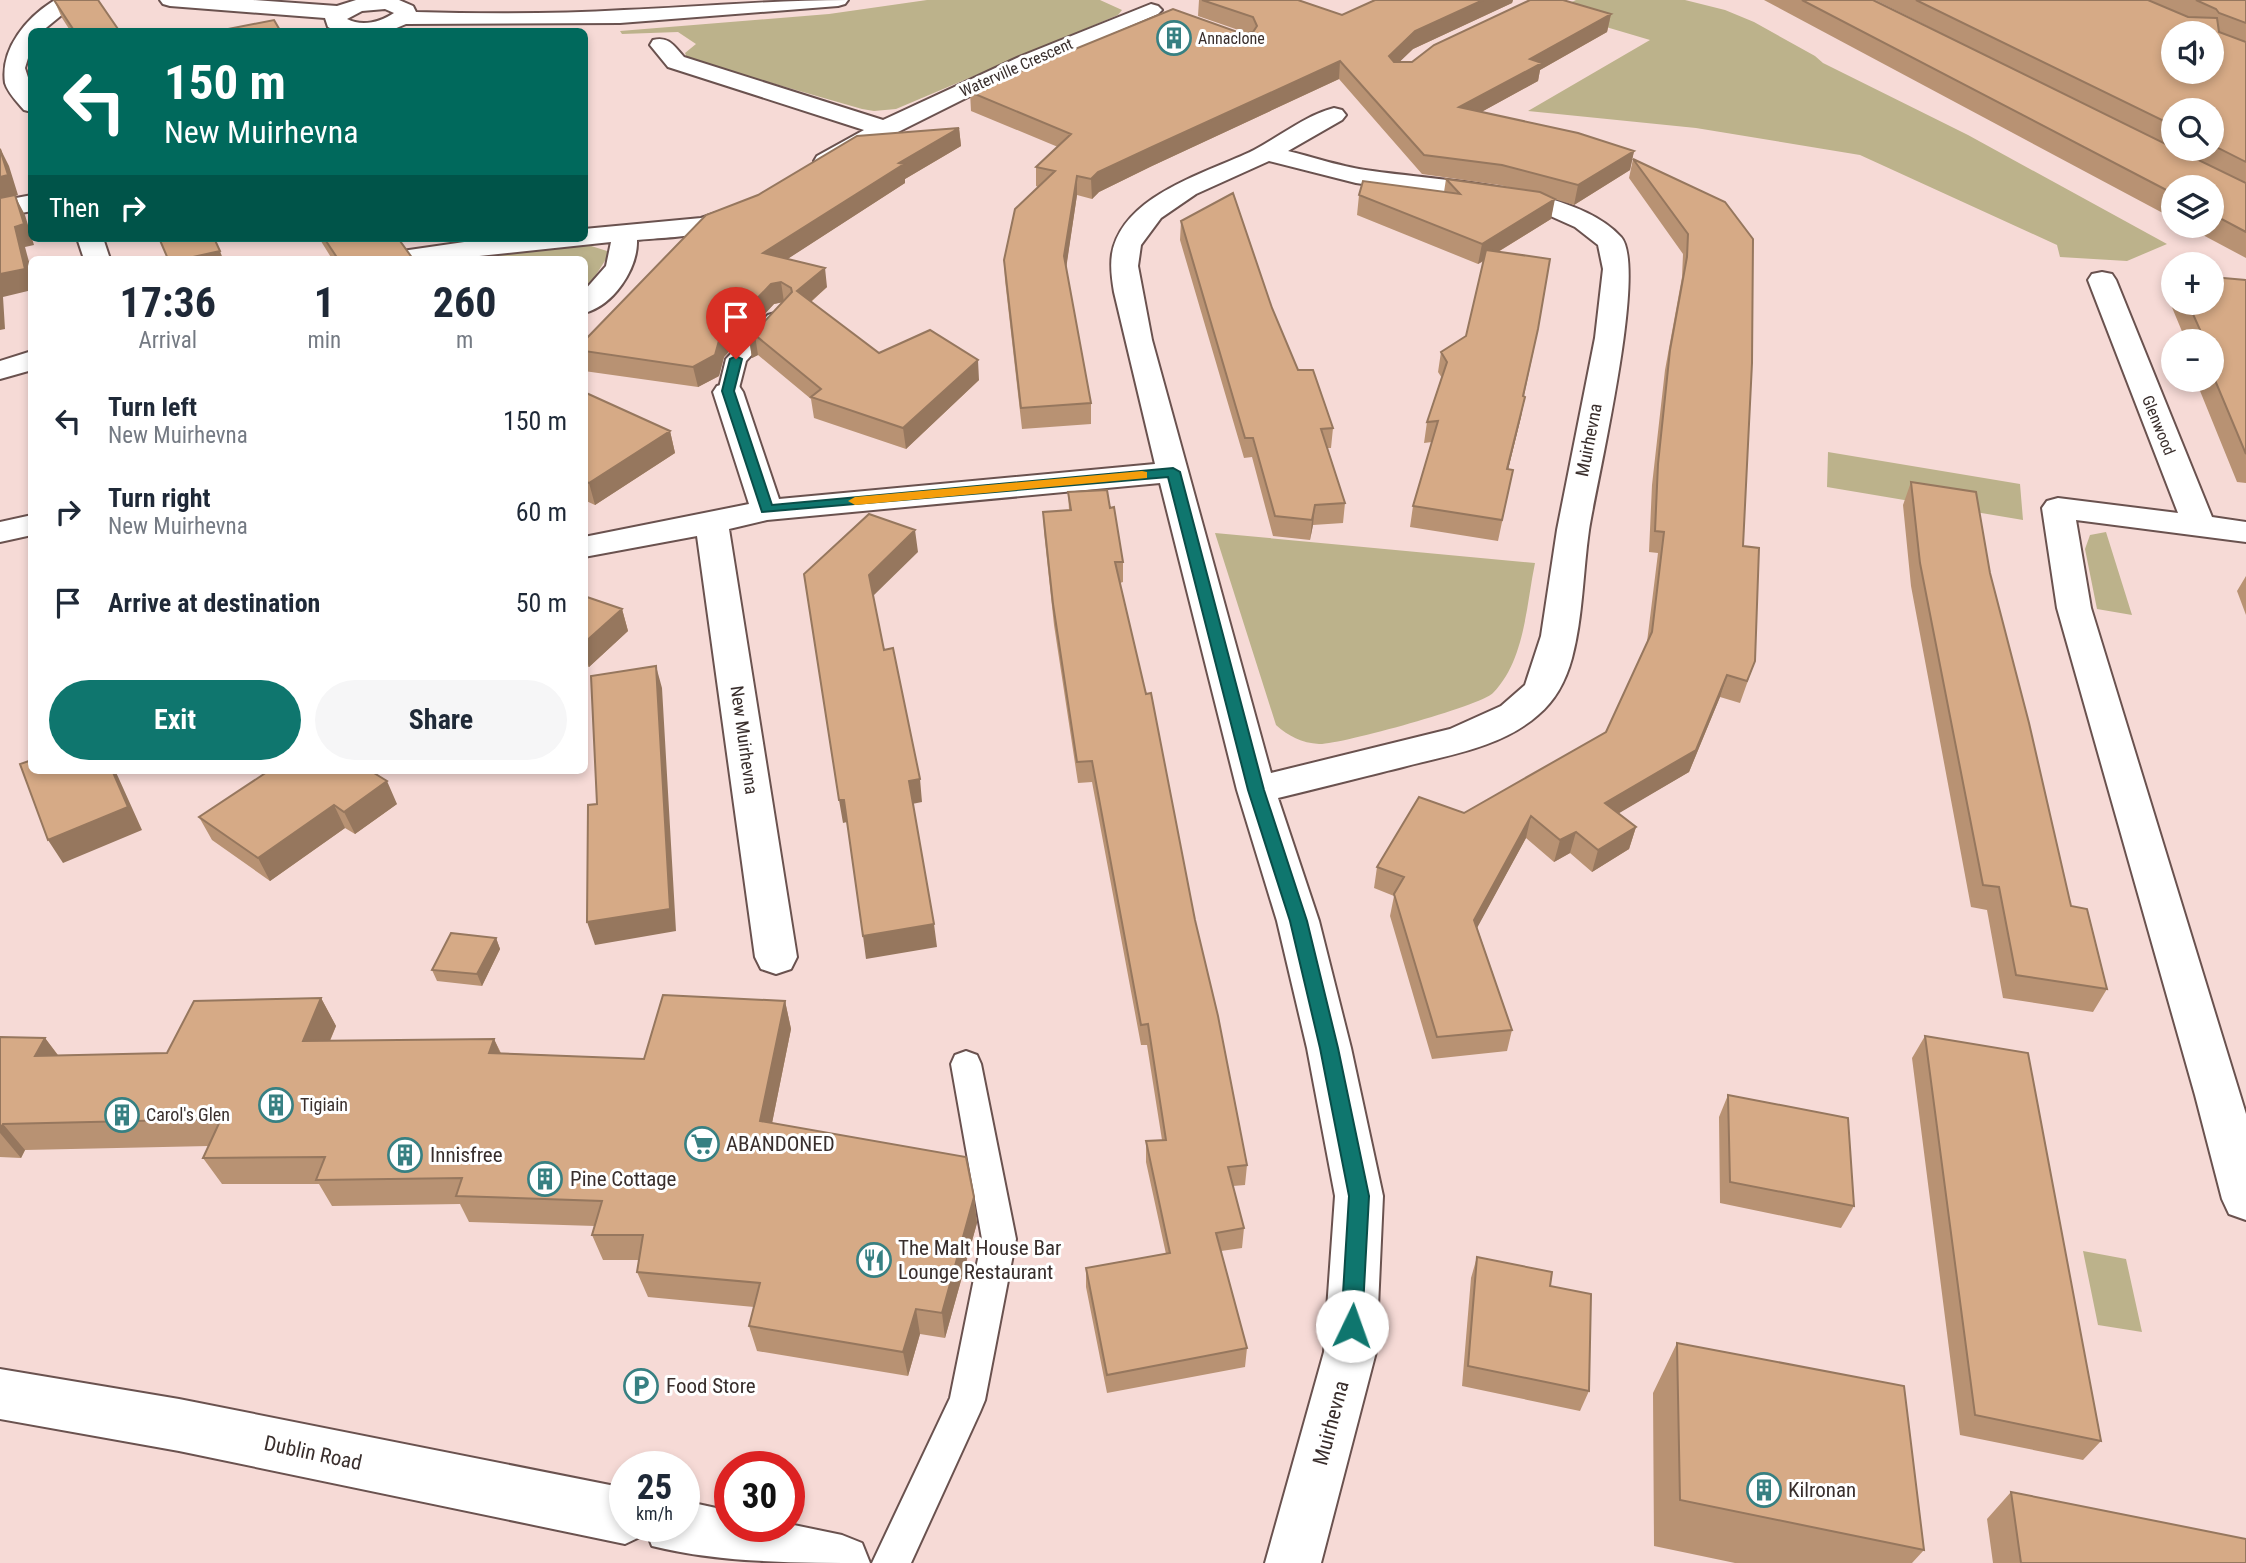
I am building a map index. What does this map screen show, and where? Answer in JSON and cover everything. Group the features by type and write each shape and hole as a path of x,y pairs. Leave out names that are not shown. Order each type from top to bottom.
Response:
{"street":[{"path":"33,28 46,13 70,0"},
{"path":"170,0 340,13 368,2 396,4 406,10 402,18"},
{"path":"366,28 388,25 402,18 613,16 707,12 838,0"},
{"name":"Waterville Crescent","path":"806,175 883,128 1018,65 1158,13 1122,0"},
{"path":"340,13 336,22 355,28"},
{"path":"28,33 21,41 13,60 8,86 28,102"},
{"path":"660,45 676,62 883,128"},
{"name":"Muirhevna","path":"1293,1563 1350,1352 1359,1196 1329,1048 1298,921 1256,790 1138,340 1126,280 1127,246 1146,218 1169,199 1266,153 1334,115"},
{"name":"Muirhevna","path":"1256,790 1460,740 1515,714 1541,690 1555,654 1573,529 1612,319 1616,269 1611,242 1584,222 1543,203 1356,176 1266,153"},
{"path":"588,236 701,226 726,220 763,203"},
{"path":"0,209 28,204"},
{"path":"588,302 603,290 618,271 625,252 624,234"},
{"path":"412,256 454,244 488,242"},
{"name":"Glenwood","path":"2102,280 2199,525"},
{"path":"0,370 28,361"},
{"path":"728,391 767,510"},
{"path":"588,546 767,510 1173,472"},
{"path":"2246,532 2058,508 2074,608 2246,1199"},
{"name":"New Muirhevna","path":"712,523 776,957"},
{"path":"0,532 28,525"},
{"name":"Dublin Road","path":"0,1394 179,1425 609,1513"},
{"path":"700,1532 842,1563"}],"lane":[{"path":"728,391 736,359 783,310"},
{"path":"891,1563 967,1400 999,1239 966,1064"}],"shaded area":[{"path":"927,0 1100,0 1122,10 1118,15 896,109 874,111 687,58 685,53 696,44 678,32 622,34 620,31 829,14"},
{"path":"1576,0 1685,0 1725,10 1754,22 1823,63 1968,135 2167,244 2127,261 2060,257 2057,245 1860,155 1696,128 1528,111 1650,40 1552,11"},
{"path":"585,244 607,251 608,256 588,287 588,256 465,256"},
{"path":"1828,452 2020,484 2023,520 1827,487"},
{"path":"2106,532 2132,615 2097,609 2085,549 2090,535"},
{"path":"1215,533 1535,563 1523,632 1512,665 1493,693 1463,707 1332,743 1319,744 1296,738 1276,725"},
{"path":"2083,1251 2126,1259 2142,1332 2098,1325"}],"building":[{"path":"54,0 98,0 117,28 72,28"},
{"path":"1202,0 1298,0 1342,15 1375,0 1483,0 1415,31 1389,56 1394,62 1412,62 1434,45 1530,0 1563,0 1611,14 1530,59 1542,63 1459,107 1578,133 1634,151 1578,185 1502,165 1424,155 1340,61 1098,172 1091,179 1077,176 1064,256 1091,403 1021,408 1004,260 1015,209 1055,171 1036,167 1071,134 970,92 1173,9 1243,34 1253,32 1257,26 1253,17"},
{"path":"1802,0 1873,0 2161,142 2161,161 2201,161 2246,183 2246,232 2224,220 2224,175 2161,175 2161,187"},
{"path":"1916,0 2148,0 2188,17 2217,18 2217,21 2161,21 2161,84 2224,84 2224,34 2246,42 2246,162 2224,151 2224,98 2161,98 2161,120"},
{"path":"2196,0 2246,0 2246,23 2219,13"},
{"path":"274,20 279,28 233,28"},
{"path":"959,128 899,163 904,164 763,253 825,268 797,291 879,353 930,330 978,360 903,428 811,397 821,389 755,335 749,338 792,292 791,288 781,282 771,284 720,337 715,355 693,367 588,352 588,337 706,215 758,195 857,136"},
{"path":"0,149 8,175 0,177"},
{"path":"1633,159 1725,202 1753,239 1752,363 1743,546 1759,548 1755,661 1747,681 1727,675 1696,750 1605,803 1636,827 1598,850 1576,832 1560,840 1531,816 1474,920 1512,1030 1437,1037 1394,894 1404,877 1377,867 1419,797 1464,813 1606,732 1652,632 1664,532 1655,531 1658,464 1670,350 1687,257 1688,234"},
{"path":"1446,179 1540,192 1555,199 1482,244 1359,195 1363,181 1460,194"},
{"path":"1233,193 1272,308 1298,370 1313,370 1333,428 1321,429 1345,503 1315,505 1312,520 1275,516 1253,438 1245,438 1181,221"},
{"path":"15,195 24,224 15,227 25,269 0,274 0,198"},
{"path":"161,242 216,242 220,251 198,256 167,256"},
{"path":"327,242 401,242 411,256 336,256"},
{"path":"1486,250 1550,259 1523,396 1525,397 1507,469 1513,470 1502,520 1413,506 1438,421 1427,422 1447,362 1441,352 1466,336"},
{"path":"2224,278 2246,280 2246,454 2220,392 2224,392 2224,329 2200,329 2193,315 2224,315"},
{"path":"588,394 670,431 589,483"},
{"path":"1911,482 1976,492 1990,573 2029,723 2071,906 2087,909 2107,989 2016,975 1999,887 1983,885 1920,563"},
{"path":"1107,490 1110,508 1114,507 1123,562 1115,562 1146,694 1151,693 1195,920 1218,1016 1247,1165 1228,1167 1244,1228 1216,1233 1247,1348 1107,1375 1086,1268 1170,1253 1146,1141 1166,1140 1148,1024 1141,1025 1092,761 1077,762 1053,604 1043,512 1071,510 1068,492"},
{"path":"869,514 915,530 869,575 884,650 893,648 920,779 909,781 934,924 863,936 844,800 839,800 804,574"},
{"path":"588,597 622,609 588,639"},
{"path":"656,666 670,909 587,922 588,805 597,804 591,676"},
{"path":"28,761 28,774 114,774 128,807 48,840 20,764"},
{"path":"264,774 376,774 387,781 344,812 334,805 258,858 199,817"},
{"path":"451,933 496,938 477,974 432,970"},
{"path":"663,995 785,1001 760,1121 966,1157 974,1197 942,1313 916,1309 903,1352 749,1326 760,1283 637,1272 643,1235 592,1235 602,1201 456,1196 462,1178 316,1180 325,1157 203,1158 221,1119 3,1124 0,1129 0,1037 45,1038 35,1056 167,1053 194,1001 321,998 303,1041 494,1039 489,1053 644,1059"},
{"path":"1925,1036 2028,1053 2101,1441 1975,1415"},
{"path":"1728,1095 1848,1118 1854,1206 1730,1182"},
{"path":"1477,1257 1552,1272 1550,1286 1591,1294 1589,1391 1468,1366"},
{"path":"1677,1343 1904,1386 1924,1550 1680,1500"},
{"path":"2011,1492 2246,1539 2246,1563 2021,1563"}],"slow traffic":[{"path":"855,501 1142,475"}],"place":[{"name":"Annaclone","path":"1174,38"},
{"name":"Tigiain","path":"276,1105"},
{"name":"Carol's Glen","path":"122,1115"},
{"name":"ABANDONED","path":"702,1144"},
{"name":"Innisfree","path":"405,1155"},
{"name":"Pine Cottage","path":"545,1179"},
{"name":"The Malt House Bar Lounge Restaurant","path":"874,1260"},
{"name":"Food Store","path":"641,1386"},
{"name":"Kilronan","path":"1764,1490"}],"route":[{"path":"736,359 728,391 767,510 1173,472 1256,790 1298,921 1329,1048 1359,1196 1352,1326"}]}
